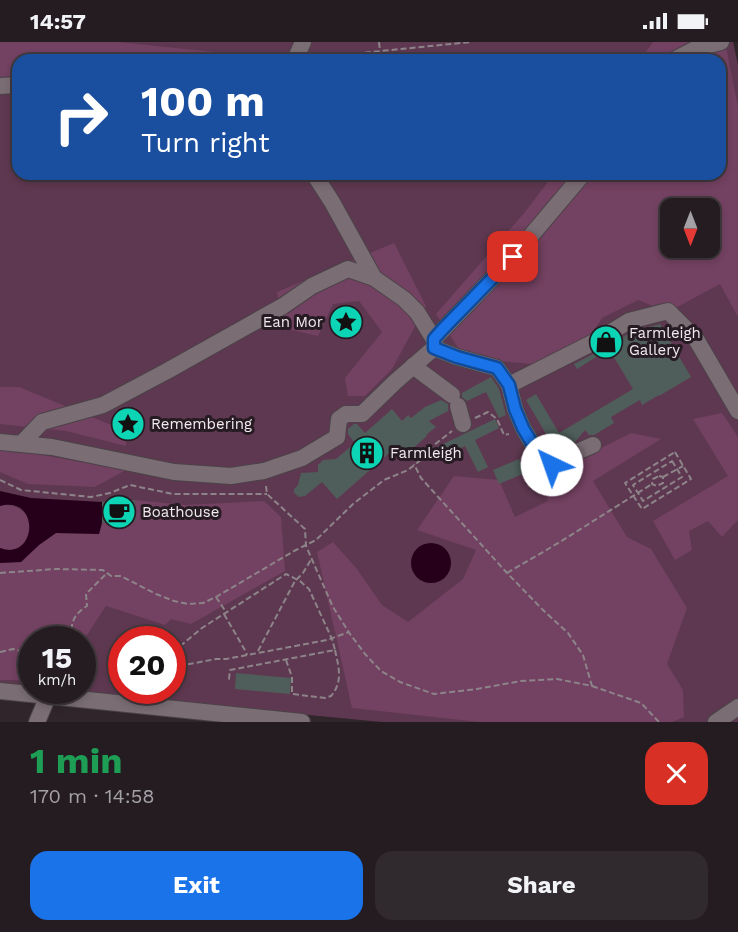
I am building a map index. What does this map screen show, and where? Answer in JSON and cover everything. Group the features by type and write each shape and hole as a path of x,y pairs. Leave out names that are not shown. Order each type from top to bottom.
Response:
{"street":[{"path":"686,54 697,48 721,42"},
{"path":"318,180 374,278"},
{"path":"0,442 52,447 174,472 231,476 264,471 302,458 337,437 339,419 346,414 362,414 413,366 513,257 578,180"},
{"path":"21,444 42,422 103,405 283,306 312,286 348,269 374,278 404,299 417,312 434,344 457,357 497,368 509,385 523,428 543,462 552,465 593,445"},
{"path":"509,385 598,340 629,321 668,311 696,339 738,411"},
{"path":"413,366 455,400 463,424"},
{"path":"0,691 18,693"},
{"path":"96,701 302,722"},
{"path":"37,722 45,704"},
{"path":"716,722 738,707"}],"path":[{"path":"379,42 380,51"},
{"path":"351,54 471,42"},
{"path":"0,573 75,568 103,570 111,576 122,576 174,601 188,604 203,603 316,540 353,504 384,480 408,470 432,447 463,424 488,412 497,419 504,435 523,428"},
{"path":"675,452 683,466 691,479 642,510 625,483 675,452"},
{"path":"672,461 682,477 643,501 633,485 653,473 672,461"},
{"path":"414,464 421,478 507,573 568,633 583,655 592,686"},
{"path":"655,477 663,477 683,466"},
{"path":"264,471 267,494 305,529 306,546 333,607 364,654 381,671 400,682 434,694 557,679 592,686 641,703 659,722"},
{"path":"653,473 655,477"},
{"path":"507,573 652,484 655,477"},
{"path":"652,484 657,486 663,483 663,477"},
{"path":"0,480 21,490 91,497 130,485 173,494 267,494"},
{"path":"660,484 663,489"},
{"path":"257,653 297,579 312,558"},
{"path":"72,626 76,613 87,606 86,594 107,573"},
{"path":"186,641 202,628 286,574 297,579 309,589 332,639 340,671 338,685 331,696 325,698 292,694 292,677 286,660"},
{"path":"216,597 247,655"},
{"path":"186,665 332,639 349,632"},
{"path":"0,652 18,650"},
{"path":"227,678 229,679 230,670 335,650"}],"shaded area":[{"name":"Farmleigh","path":"0,42 733,42 738,65 738,722 382,722 186,703 186,626 108,626 108,696 96,694 96,626 18,626 18,687 0,685"},
{"path":"0,42 118,42 233,54 12,54 12,76 0,77"},
{"path":"653,42 725,42 738,107 738,317 720,284 668,312 638,300 602,318 591,335 533,364 497,361 459,349 436,314 525,212 549,180 726,180 726,54 644,54"},
{"path":"394,243 426,306 392,369 365,396 348,396 345,378 382,332 359,301 333,304 318,336 283,328 277,292"},
{"path":"0,387 19,387 126,431 126,446 66,431 0,424"},
{"path":"722,413 738,437 738,520 722,537 708,521 689,531 692,550 675,560 653,521 728,476 693,419"},
{"path":"631,433 661,439 593,481 627,537 651,549 687,608 667,664 683,690 684,717 672,722 479,722 352,708 317,552 333,542 357,569 382,605 408,622 463,579 476,550 417,530 454,476 499,480 515,517 548,501 539,479"},
{"path":"0,451 20,451 126,470 95,487 28,484 0,472"},
{"path":"0,491 31,498 102,502 102,523 99,534 56,533 21,562 0,563 0,548 12,550 21,546 27,538 29,528 28,518 22,510 13,505 0,506"},
{"path":"135,500 185,505 264,501 281,517 285,571 191,624 171,619 165,625 106,606 93,626 18,626 18,680 0,680 0,563 21,562 56,533 99,534 102,523 136,521"},
{"path":"0,506 15,507 24,513 29,521 26,539 20,546 11,550 0,548"},
{"path":"431,543 439,544 445,549 450,555 450,571 445,577 439,582 431,583 423,582 417,577 412,571 411,563 412,555 417,549 423,544"}],"building":[{"path":"660,324 691,377 642,405 640,400 611,417 614,423 594,435 589,435 585,430 575,442 556,451 526,400 536,394 559,433 633,389 609,349 577,369 574,364 633,331"},
{"path":"491,377 499,389 506,415 499,418 486,392 467,401 462,397 462,393"},
{"name":"Farmleigh","path":"441,400 448,404 448,411 429,421 436,427 427,436 403,457 395,448 337,499 322,482 305,496 299,497 294,493 301,473 318,472 318,465 323,460 336,459 355,443 348,434 348,429 354,424 357,424 365,433 392,409 402,421 408,415 411,418 425,407"},
{"path":"495,419 499,428 475,440 488,467 478,472 465,446 442,457 437,447"},
{"path":"519,459 525,473 499,484 493,470"},
{"name":"Boathouse","path":"135,500 136,521 102,523 102,502"},
{"path":"236,673 291,678 290,694 235,689"}],"place":[{"name":"Ean Mor","path":"346,322"},
{"name":"Farmleigh Gallery","path":"606,342"},
{"name":"Remembering","path":"128,424"},
{"name":"Farmleigh","path":"367,453"},
{"name":"Boathouse","path":"119,512"}],"route":[{"path":"513,257 434,339 434,348 497,368 509,385 523,428 543,462 552,465"}]}
